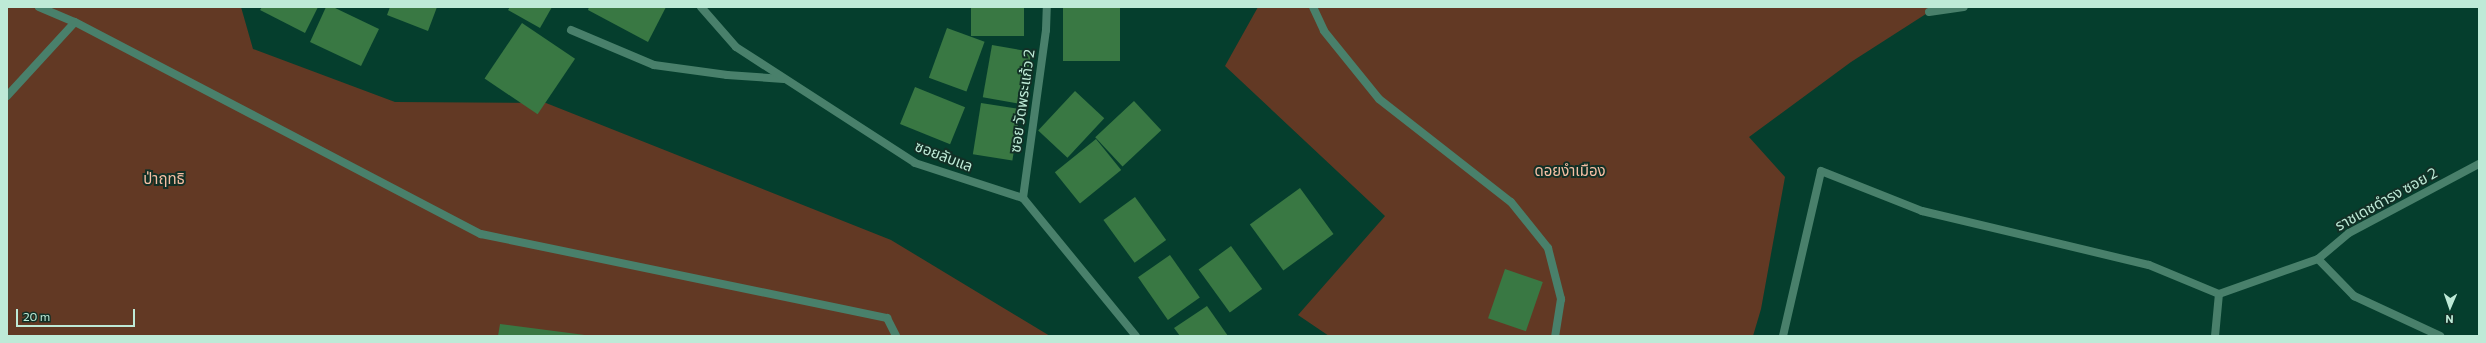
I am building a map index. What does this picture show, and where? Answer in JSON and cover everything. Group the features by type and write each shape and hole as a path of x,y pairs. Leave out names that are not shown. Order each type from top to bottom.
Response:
{"street":[{"path":"39,7 75,22 481,234 887,318 896,336"},
{"name":"ซอยลับแล","path":"700,7 736,47 915,163 1023,198"},
{"name":"ซอย วัดพระแก้ว 2","path":"1023,198 1046,30 1047,7"},
{"path":"1313,7 1324,31 1379,99 1511,202 1548,248 1561,299 1555,336"},
{"path":"1929,12 1964,7"},
{"path":"7,96 75,22"},
{"path":"571,30 654,65 727,75 784,79"},
{"name":"ราชเดชดำรง ซอย 2","path":"2219,294 2318,259 2349,233 2479,164"},
{"path":"1783,336 1821,171 1922,211 2149,265 2219,294 2214,336"},
{"path":"1023,198 1136,336"},
{"path":"2318,259 2354,296 2440,336"}],"green space":[{"name":"ป่าฤทธิ","path":"7,7 241,7 253,49 395,102 546,103 891,240 1050,336 7,336"},
{"name":"ดอยงำเมือง","path":"1258,7 1960,7 1929,12 1851,62 1749,137 1785,177 1761,309 1753,336 1329,336 1298,315 1385,216 1225,66"}],"building":[{"path":"262,7 318,7 305,33 260,10"},
{"path":"326,7 333,7 379,29 361,66 310,42"},
{"path":"390,7 437,7 428,31 387,15"},
{"path":"510,7 552,7 540,28 508,10"},
{"path":"589,7 666,7 648,42 588,10"},
{"path":"971,7 1024,7 1024,36 971,36"},
{"path":"1063,7 1120,7 1120,61 1063,61"},
{"path":"522,23 575,59 538,114 485,79"},
{"path":"947,28 985,42 966,91 929,78"},
{"path":"992,45 1031,52 1022,104 983,97"},
{"path":"915,87 965,107 950,144 900,124"},
{"path":"1075,91 1104,118 1067,158 1038,130"},
{"path":"1134,101 1161,130 1123,166 1095,137"},
{"path":"981,103 1021,109 1012,161 973,154"},
{"path":"1096,139 1121,170 1080,203 1055,172"},
{"path":"1300,188 1334,234 1283,271 1250,224"},
{"path":"1135,197 1166,240 1135,263 1103,220"},
{"path":"1231,246 1262,289 1230,312 1199,270"},
{"path":"1170,255 1200,298 1168,320 1138,277"},
{"path":"1505,269 1543,282 1526,331 1488,318"},
{"path":"1207,306 1228,336 1180,336 1174,328"},
{"path":"500,324 585,335 585,336 498,336"}]}
